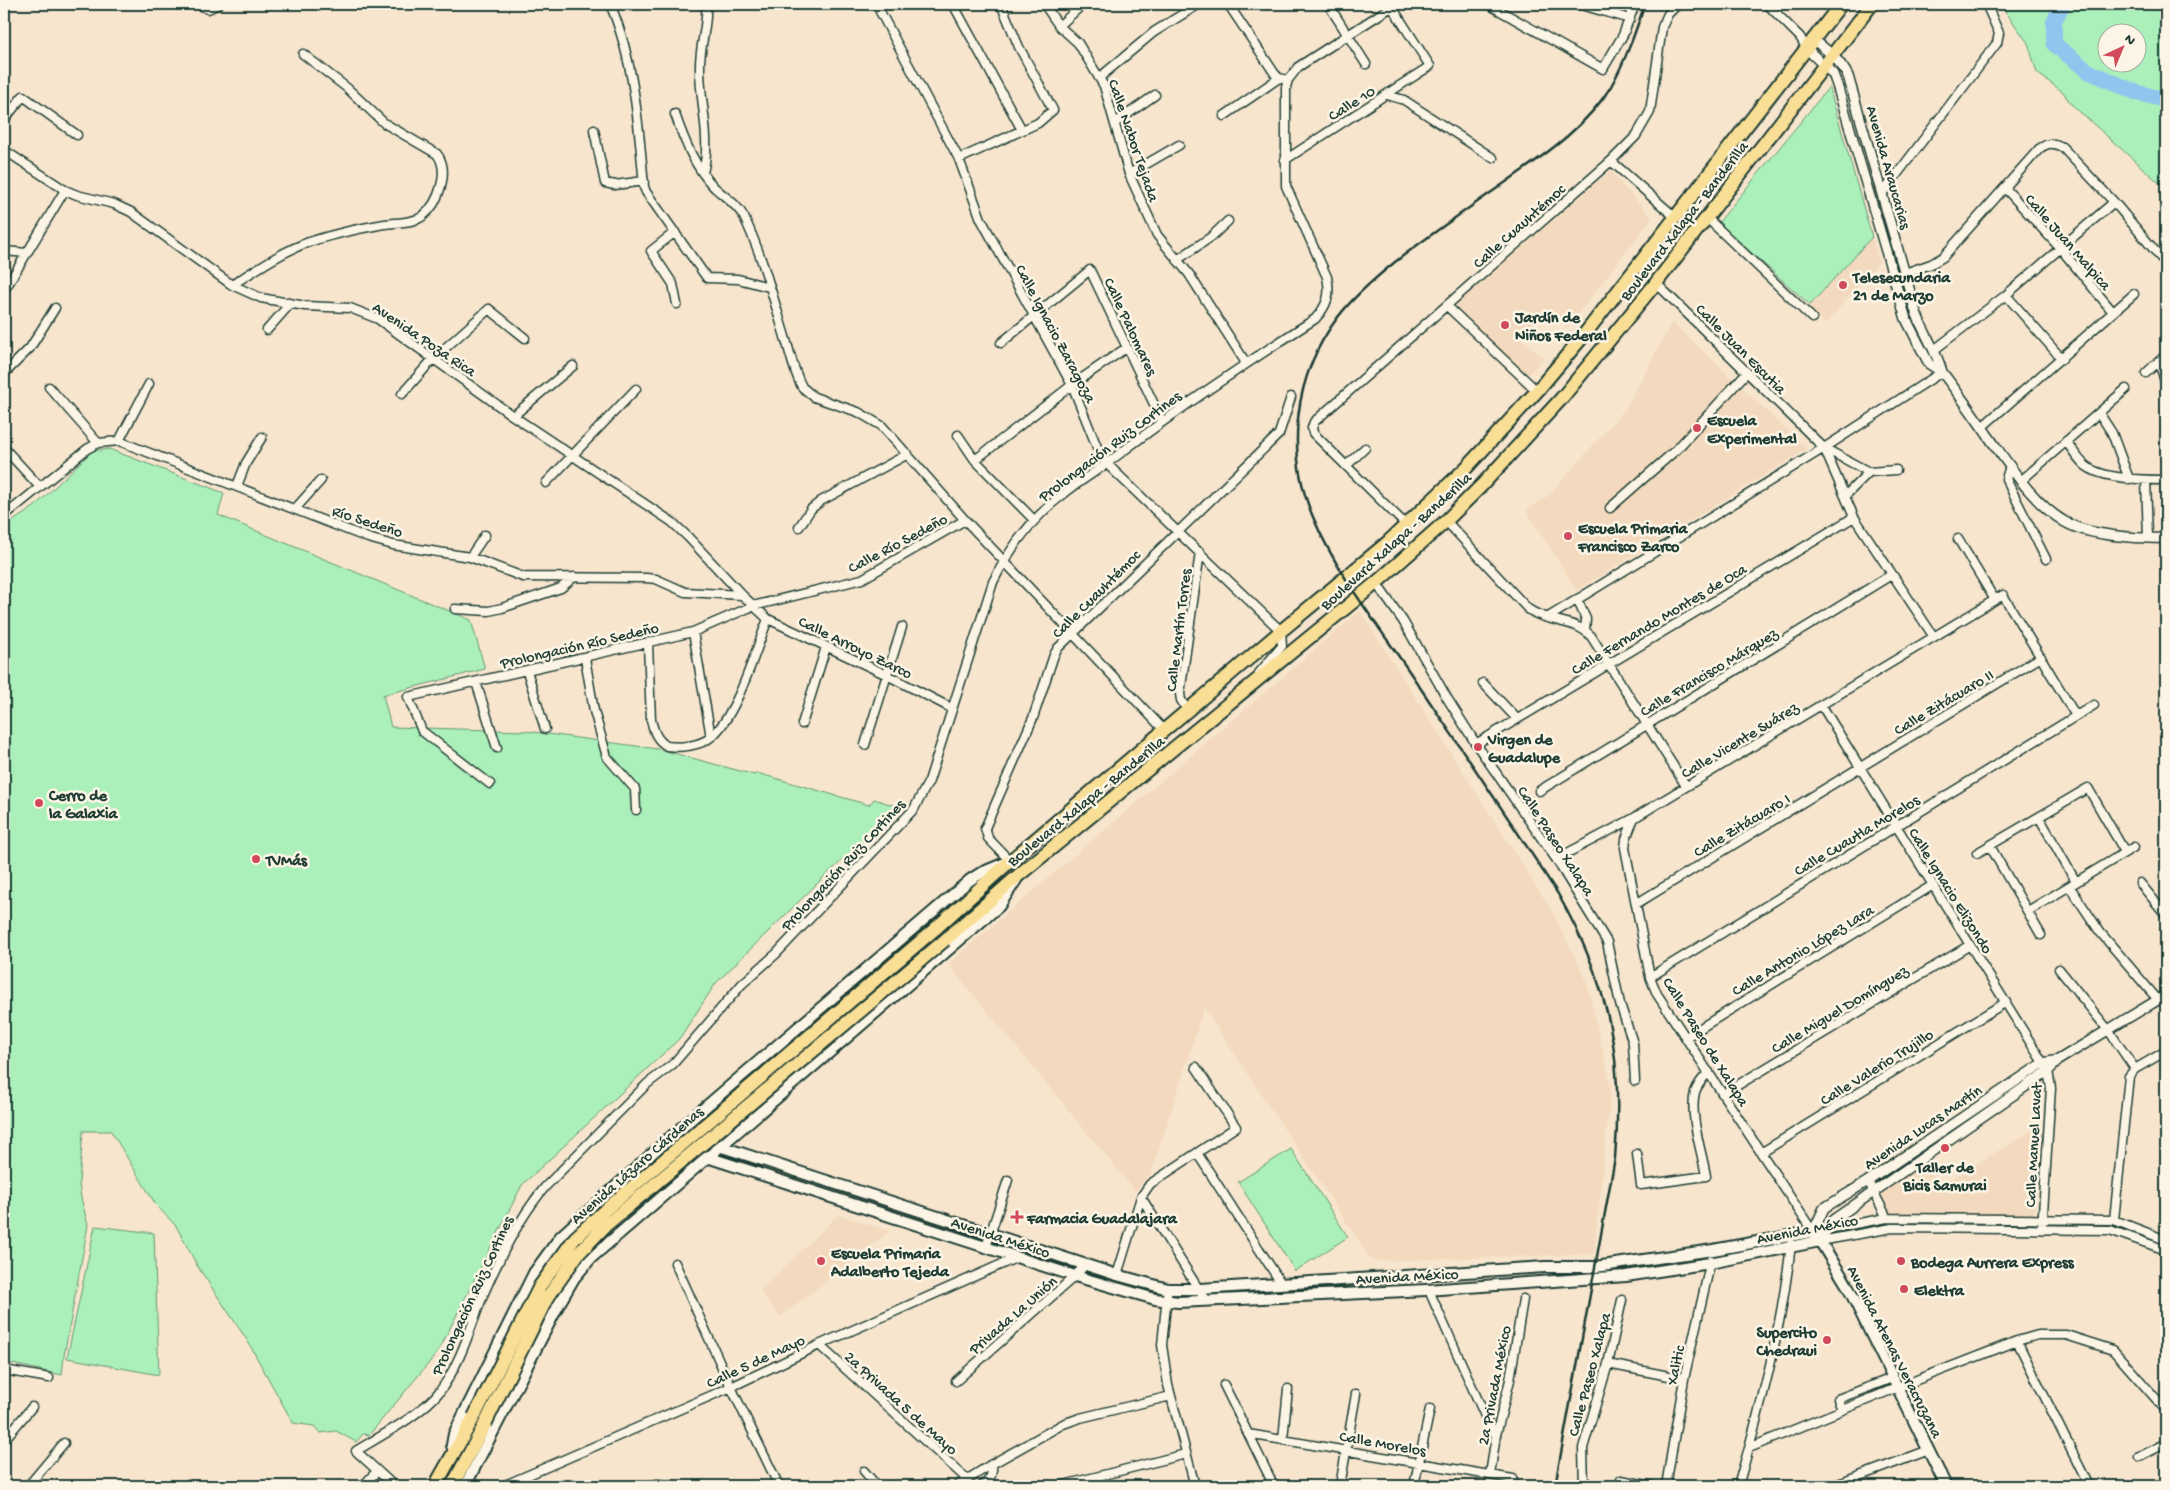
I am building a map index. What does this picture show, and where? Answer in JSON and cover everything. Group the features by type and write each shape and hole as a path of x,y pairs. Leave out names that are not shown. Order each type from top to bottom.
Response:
{"highway":[{"name":"Boulevard Xalapa - Banderilla","path":"935,929 1164,730 1387,543 1466,468 1537,391 1584,335 1841,4"},
{"name":"Boulevard Xalapa - Banderilla","path":"945,940 1020,874 1245,688 1376,583 1446,521 1520,446 1561,399 1656,283 1872,4"},
{"name":"Avenida Lázaro Cárdenas","path":"435,1486 474,1417 540,1286 576,1238 604,1211 935,929"},
{"name":"Avenida Lázaro Cárdenas","path":"452,1486 486,1424 548,1298 578,1254 606,1226 945,940"}],"main road":[{"path":"454,1453 452,1444 454,1434 534,1273 548,1252 580,1217 970,880 982,872 1010,862"},
{"path":"465,1486 574,1278 590,1258 999,906 1020,874"},
{"name":"Avenida México","path":"681,1128 719,1146 1085,1265 1168,1288 1200,1289 1545,1266 1595,1266 1791,1240 1820,1241"},
{"name":"Avenida México","path":"668,1139 707,1157 1076,1276 1167,1301 1206,1301 1626,1276 1710,1262 1827,1229"},
{"name":"Avenida Atenas Veracruzana","path":"1813,1232 1847,1285 1946,1486"},
{"path":"1544,1282 1545,1266"}],"street":[{"path":"197,4 208,10 218,4"},
{"path":"610,4 616,17 637,112 646,192 708,278 738,279 769,287"},
{"path":"703,172 707,154 700,66 706,29 706,4"},
{"name":"Calle Ignacio Zaragoza","path":"876,4 959,159 981,219 1072,385 1099,452 1107,464 1178,530 1281,631"},
{"path":"953,4 1022,130"},
{"path":"959,159 1038,123 1053,110 1019,48 1001,4"},
{"name":"Calle Nabor Tejada","path":"1044,4 1059,26 1078,43 1099,78 1106,93 1129,174 1157,235 1189,274 1246,363"},
{"path":"1059,26 1083,4"},
{"path":"1099,78 1154,32 1199,4"},
{"path":"1228,4 1279,78 1288,80"},
{"path":"1328,4 1366,64"},
{"path":"1488,4 1603,70 1615,51 1635,4"},
{"path":"1578,4 1630,19"},
{"name":"Calle Cuauhtémoc","path":"1346,466 1313,433 1314,422 1611,161 1636,136 1650,112 1662,27 1668,14 1678,4"},
{"path":"1768,4 1800,37 1811,45"},
{"path":"1882,194 1997,43 2000,33 1986,4"},
{"path":"1285,160 1286,87 1288,80 1298,68 1394,5"},
{"name":"Calle 10","path":"1285,160 1430,66 1394,5"},
{"name":"Avenida Araucarias","path":"1811,45 1833,55 1848,76 1917,315 1934,350 1942,372 2010,466 2051,513 2066,523 2083,529 2148,538 2166,538"},
{"name":"Avenida Araucarias","path":"1811,45 1825,66 1833,74 1837,85 1906,319 1929,364 1942,372"},
{"path":"232,285 275,257 310,242 377,225 417,219 428,210 437,196 442,181 444,169 442,161 437,154 384,123 347,88 303,54"},
{"path":"1224,116 1279,78"},
{"path":"1387,95 1404,100 1493,158"},
{"path":"4,120 23,96 77,135"},
{"path":"1115,123 1155,96"},
{"path":"675,114 684,143 703,172 714,187 743,215 761,255 769,287 802,387 814,397 869,417 882,426 1004,562 1164,730"},
{"path":"594,130 605,183 615,185 644,181"},
{"path":"1905,272 1932,264 1944,257 2039,149 2051,143 2062,147 2114,202 2166,264"},
{"path":"1129,174 1179,146"},
{"name":"Avenida Poza Rica","path":"4,150 65,190 77,195 114,204 131,212 232,285 261,298 290,304 350,308 365,312 378,319 513,416 672,522 742,595"},
{"name":"Prolongación Ruiz Cortines","path":"377,1471 356,1451 410,1417 438,1393 460,1354 485,1292 520,1221 545,1187 647,1084 673,1064 742,984 776,954 914,809 929,781 986,601 1004,562 1034,520 1063,494 1107,464 1162,422 1246,363 1315,319 1323,310 1328,301 1330,288 1328,277 1288,192 1285,160"},
{"path":"1611,161 1675,218"},
{"name":"Calle Juan Malpica","path":"2005,188 2060,248 2112,312"},
{"path":"4,291 65,190"},
{"path":"1934,350 2006,296 2114,202"},
{"path":"1707,218 1812,318"},
{"path":"1177,260 1211,237 1228,221"},
{"path":"675,232 651,251 673,284 677,304"},
{"path":"4,251 28,253"},
{"name":"Calle Palomares","path":"1035,316 1090,270 1162,422"},
{"name":"Calle Juan Escutia","path":"1656,283 1824,448 1854,516 1891,575 1934,637"},
{"path":"1982,427 2062,359 2134,294"},
{"path":"2006,296 2062,359"},
{"path":"266,330 290,304"},
{"path":"1447,306 1537,391"},
{"path":"4,374 30,348 55,308"},
{"path":"402,394 434,358 489,309 525,338"},
{"path":"1906,319 1917,315"},
{"path":"1000,343 1035,316"},
{"path":"975,460 1072,385 1126,348"},
{"path":"2146,373 2166,355"},
{"path":"2159,361 2166,385"},
{"path":"513,416 573,366"},
{"path":"1610,508 1677,449 1747,372"},
{"path":"1547,618 1824,448 1942,372"},
{"path":"119,442 149,384"},
{"path":"4,516 39,486 98,443 49,387"},
{"path":"546,483 636,389"},
{"path":"2022,480 2126,389"},
{"name":"Calle Cuauhtémoc","path":"1010,862 988,838 985,828 1033,718 1054,655 1072,633 1279,434 1291,397"},
{"path":"2099,413 2112,433 2129,479"},
{"path":"958,435 975,460 1034,520"},
{"path":"237,486 246,463 262,437"},
{"path":"2066,441 2088,468 2129,479 2166,480"},
{"name":"Río Sedeño","path":"98,443 119,442 381,542 470,557 523,577 646,578 656,579 685,592 742,595"},
{"path":"1365,448 1346,466 1406,525"},
{"path":"1824,448 1869,472 1896,470"},
{"path":"5,451 39,486"},
{"path":"799,527 810,510 821,501 908,454"},
{"path":"2010,466 2006,479 2046,558"},
{"path":"1845,496 1869,472"},
{"path":"295,508 321,480"},
{"path":"2146,480 2148,538"},
{"name":"Calle Fernando Montes de Oca","path":"1476,744 1854,516"},
{"name":"Calle Río Sedeño","path":"753,606 862,579 966,520"},
{"path":"1446,521 1528,609 1536,615 1585,630 1609,664 1686,786"},
{"path":"470,557 486,535"},
{"path":"1958,539 1995,600"},
{"name":"Calle Martín Torres","path":"1188,711 1181,700 1180,694 1200,552"},
{"name":"Calle Francisco Márquez","path":"1539,791 1891,575"},
{"path":"454,610 489,611 502,608 561,588 574,577"},
{"name":"Calle Paseo Xalapa","path":"1376,583 1403,621 1476,744 1556,859 1610,950 1620,1004 1633,1043 1635,1081"},
{"path":"742,595 753,606"},
{"name":"Calle Vicente Suárez","path":"1556,859 1634,818 2003,595 2041,657"},
{"path":"1577,599 1586,619 1585,630"},
{"name":"Calle Arroyo Zarco","path":"753,606 768,619 887,675 951,708"},
{"name":"Prolongación Río Sedeño","path":"490,784 422,731 408,697 648,644 692,632 753,606"},
{"path":"648,644 651,720 657,738 667,746 673,747 698,744 711,737 724,722 734,704 768,619"},
{"path":"865,745 902,627"},
{"path":"1245,688 1282,646 1281,631"},
{"path":"692,632 711,737"},
{"path":"802,724 826,647"},
{"path":"2041,657 2076,716"},
{"name":"Calle Zitácuaro II","path":"1860,768 2041,657"},
{"path":"585,658 594,711 607,758 636,789 636,810"},
{"path":"526,671 545,728"},
{"path":"476,682 497,748"},
{"path":"1483,682 1517,719"},
{"name":"Calle Cuautla Morelos","path":"1650,977 2094,705"},
{"name":"Calle Ignacio Elizondo","path":"1822,706 2043,1063"},
{"name":"Calle Zitácuaro I","path":"1636,904 1860,768"},
{"path":"1977,853 2088,788 2125,852"},
{"path":"2039,817 2100,932 2158,1000"},
{"name":"Calle Paseo de Xalapa","path":"1634,818 1627,834 1625,848 1650,977 1658,994 1813,1232"},
{"path":"1990,846 2041,935"},
{"path":"2028,911 2134,847"},
{"path":"2140,883 2166,915"},
{"name":"Calle Antonio López Lara","path":"1686,1037 1933,885"},
{"name":"Calle Miguel Domínguez","path":"1723,1094 1970,945"},
{"path":"2059,969 2109,1031 2135,1069"},
{"name":"Avenida Lucas Martín","path":"1820,1241 1833,1220 2048,1071 2060,1060 2166,994"},
{"name":"Calle Valerio Trujillo","path":"1761,1153 2006,1002"},
{"path":"2114,1220 2129,1076 2135,1069 2166,1051"},
{"name":"Avenida Lucas Martín","path":"1813,1232 1824,1208 1868,1181 2043,1063 2060,1060"},
{"name":"Calle Manuel Lavat","path":"2042,1229 2051,1088 2048,1071 2043,1063"},
{"path":"1117,1275 1141,1197 1150,1184 1236,1127 1196,1067"},
{"path":"1637,1154 1641,1186 1706,1176 1694,1113 1694,1100 1699,1083 1709,1072"},
{"path":"1197,1153 1281,1283"},
{"path":"986,1247 1008,1180"},
{"path":"1868,1181 1887,1218"},
{"path":"1141,1197 1206,1301"},
{"name":"Avenida México","path":"1827,1229 1887,1218 2114,1220 2166,1240"},
{"name":"Avenida México","path":"1820,1241 1892,1228 2110,1230 2166,1250"},
{"path":"1738,1486 1772,1356 1791,1240"},
{"name":"Xalitic","path":"1666,1486 1684,1379 1713,1250"},
{"name":"Calle 5 de Mayo","path":"503,1486 731,1387 820,1345 1018,1257"},
{"path":"675,1263 731,1387 779,1486"},
{"name":"Privada La Unión","path":"956,1381 1076,1276 1085,1265"},
{"path":"1168,1288 1162,1345 1171,1396 1195,1486"},
{"path":"1430,1295 1489,1425 1496,1435"},
{"name":"2a Privada México","path":"1490,1475 1496,1435 1510,1380 1523,1299"},
{"name":"Calle Paseo Xalapa","path":"1584,1486 1583,1448 1608,1364 1622,1300"},
{"path":"1842,1410 1838,1399 1894,1383 2017,1341 2038,1335 2050,1334 2066,1335 2113,1350 2166,1410"},
{"path":"2017,1341 2090,1486"},
{"name":"2a Privada 5 de Mayo","path":"820,1345 967,1479"},
{"path":"1608,1364 1684,1379"},
{"path":"4,1370 49,1378"},
{"path":"1749,1448 1842,1410 1894,1383"},
{"path":"1224,1385 1274,1486"},
{"path":"1283,1440 1288,1389"},
{"path":"1340,1486 1356,1394"},
{"path":"957,1486 1064,1424 1080,1418 1171,1396"},
{"path":"4,1440 32,1407"},
{"path":"1414,1486 1430,1409"},
{"name":"Calle Morelos","path":"1248,1434 1513,1479"},
{"path":"28,1486 64,1443"},
{"path":"2139,1457 2166,1443"},
{"path":"1833,1486 1929,1450"},
{"path":"1060,1486 1186,1454"},
{"path":"982,1486 991,1477 993,1472 992,1464"},
{"path":"362,1486 377,1471 394,1486"},
{"path":"864,1471 877,1486"},
{"path":"1621,1480 1652,1486"},
{"path":"648,1486 657,1484 674,1486"}],"shaded area":[{"path":"1610,171 1652,218 1567,328 1546,311 1522,340 1544,358 1527,376 1455,305"},
{"name":"Telesecundaria 21 de Marzo","path":"1872,237 1879,262 1825,324 1807,308"},
{"name":"Escuela Experimental","path":"1672,322 1807,449 1577,590 1526,511 1550,494 1626,408"},
{"path":"1360,611 1552,911 1586,979 1611,1087 1594,1254 1372,1261 1204,1008 1151,1174 1135,1191 948,964"},
{"path":"2037,1128 2034,1216 1891,1214 1878,1192 1924,1161 1941,1185"},
{"name":"Escuela Primaria Adalberto Tejeda","path":"838,1215 890,1231 780,1317 760,1291"}],"green space":[{"path":"2000,4 2166,4 2166,189 2071,104 2063,92 2037,73 2028,43"},
{"path":"1829,87 1872,237 1810,305 1718,223"},
{"path":"109,449 224,493 218,515 471,620 485,669 383,695 391,727 526,731 658,749 755,775 757,773 869,805 874,799 896,806 875,826 871,835 826,875 716,983 679,1039 522,1185 438,1352 369,1435 363,1434 356,1442 336,1431 320,1433 314,1426 293,1423 247,1340 198,1267 176,1226 156,1205 111,1131 83,1131 79,1183 88,1225 62,1375 4,1362 4,527 34,507 92,451"},
{"path":"1291,1149 1348,1237 1295,1271 1238,1182"},
{"path":"95,1226 154,1233 159,1375 67,1358"}],"waterway":[{"name":"Río Sedeño","path":"2063,4 2054,21 2054,44 2088,71 2135,92 2166,100"}],"railway":[{"path":"1555,1486 1615,1158 1617,1086 1609,1021 1590,959 1558,894 1358,598 1323,538 1304,492 1299,466 1298,414 1303,388 1312,363 1323,340 1344,309 1395,262 1549,151 1589,116 1610,88 1629,47 1645,4"}],"place":[{"name":"Telesecundaria 21 de Marzo","path":"1843,285"},
{"name":"Jardín de Niños Federal","path":"1505,325"},
{"name":"Escuela Experimental","path":"1697,428"},
{"name":"Escuela Primaria Francisco Zarco","path":"1568,536"},
{"name":"Virgen de Guadalupe","path":"1478,747"},
{"name":"Cerro de la Galaxia","path":"39,803"},
{"name":"TVMás","path":"256,859"},
{"name":"Taller de Bicis Samurai","path":"1945,1148"},
{"name":"Farmacia Guadalajara","path":"1017,1217"},
{"name":"Escuela Primaria Adalberto Tejeda","path":"821,1261"},
{"name":"Bodega Aurrera Express","path":"1901,1261"},
{"name":"Elektra","path":"1904,1289"},
{"name":"Supercito Chedraui","path":"1827,1340"}]}
